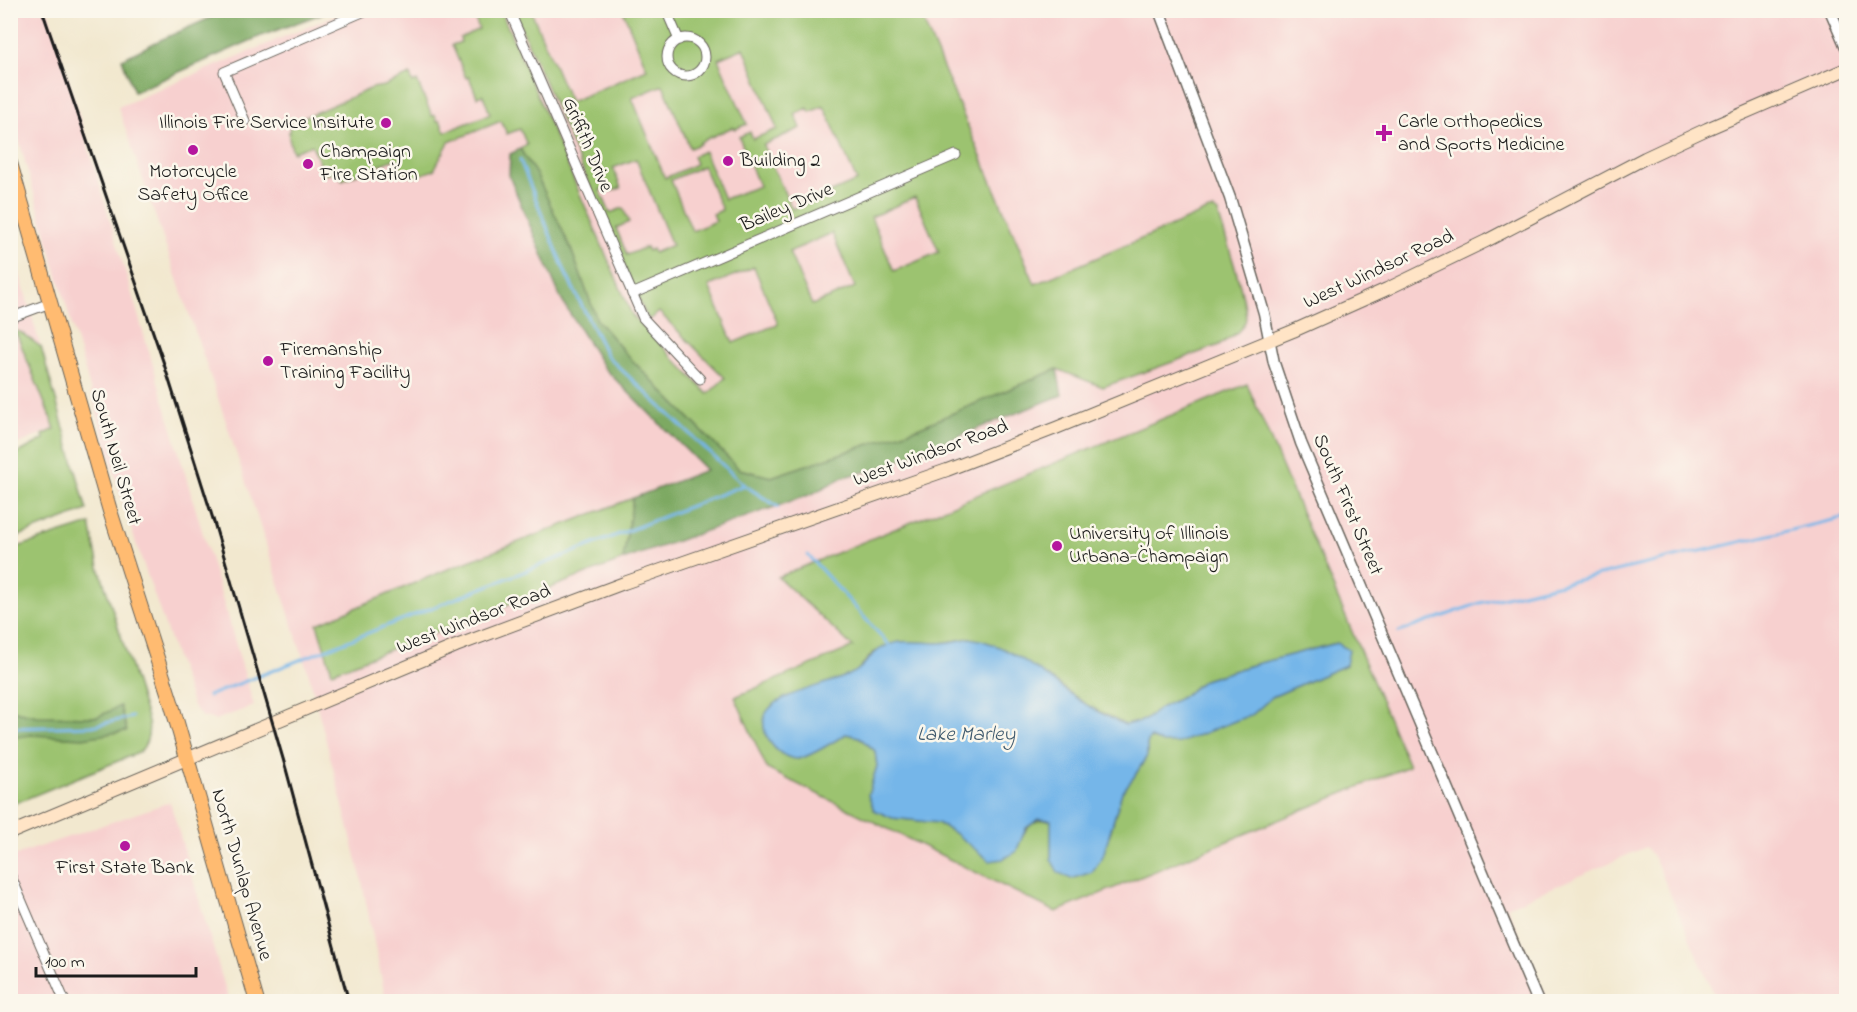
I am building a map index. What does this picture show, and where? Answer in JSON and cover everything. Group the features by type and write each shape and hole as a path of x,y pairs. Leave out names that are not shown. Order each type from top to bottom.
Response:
{"main road":[{"name":"West Windsor Road","path":"10,833 456,646 624,583 947,470 1271,340 1397,285 1696,133 1846,69"},
{"name":"South Neil Street","path":"10,163 110,511 187,759"},
{"name":"North Dunlap Avenue","path":"187,759 257,1002"}],"street":[{"path":"245,121 224,72 367,10"},
{"name":"Griffith Drive","path":"509,10 643,318 700,379"},
{"path":"666,10 679,40"},
{"name":"South First Street","path":"1159,10 1230,198 1264,313 1274,363 1305,453 1538,1002"},
{"path":"1830,10 1846,47"},
{"path":"691,39 702,46 704,63 696,73 684,76 673,71 670,66 668,54 672,45 679,40 691,39"},
{"name":"Bailey Drive","path":"632,294 956,155"},
{"path":"10,318 50,303"},
{"path":"10,874 65,1002"}],"shaded area":[{"path":"11,10 48,11 254,706 215,720 201,716 193,706 128,520 11,113"},
{"name":"University of Illinois Urbana-Champaign","path":"345,11 1846,11 1846,1001 1717,1001 1655,859 1646,847 1507,907 1548,1001 386,1001 360,872 309,675 224,416 118,107"},
{"path":"10,240 63,425 11,447 10,447"},
{"path":"170,802 229,1001 11,1001 10,857"}],"green space":[{"path":"228,10 329,11 261,36 134,92 122,59"},
{"path":"472,11 501,11 632,315 708,394 725,378 659,312 651,319 647,318 514,11 531,11 570,102 647,69 623,11 919,11 1035,284 1209,210 1214,210 1218,213 1236,269 1244,302 1245,322 1237,333 1217,346 1103,387 1057,369 918,428 771,477 739,469 627,355 597,320 571,249 536,174 520,149 527,145 520,129 507,134 501,121 449,142 434,170 414,177 405,174 397,158 342,180 338,170 325,175 312,145 293,152 289,138 291,123 372,88 384,86 410,75 413,83 417,81 432,116 435,115 437,121 440,120 445,132 490,114 483,95 477,97 469,77 466,78 452,45 461,42 460,38 479,29","holes":["744,48 777,129 753,139 750,132 739,137 759,186 724,199 704,151 693,156 696,164 665,178 632,98 663,85 690,148 733,127 735,129 747,124 718,59","824,106 857,181 792,209 763,145 801,128 795,114 808,108 810,112","636,159 672,245 654,253 652,249 648,251 646,247 627,255 616,228 629,222 623,208 610,213 600,190 608,186 611,191 621,188 613,168","703,166 722,210 713,214 716,221 692,231 671,180","915,197 939,252 894,271 871,217","832,233 855,287 812,305 789,252","754,267 778,324 733,343 709,286"]},
{"path":"520,149 536,174 571,249 597,320 627,355 739,469 771,477 918,428 1057,369 1062,395 874,470 843,477 812,494 623,560 633,498 706,470 604,368 562,301 509,176 510,154"},
{"path":"16,331 41,347 87,510 11,539 11,457 44,439 43,435 55,429 17,335 11,337 11,333"},
{"path":"1247,384 1409,766 1056,912 767,769 735,697 853,647 778,577","holes":["970,638 1051,679 1087,705 1125,725 1145,720 1204,680 1252,665 1337,643 1346,665 1272,697 1252,714 1164,743 1150,738 1147,744 1147,756 1122,792 1110,834 1051,859 1052,820 1037,821 1032,824 1024,833 1016,852 956,834 938,823 892,818 868,795 877,766 875,751 859,737 846,734 798,759 786,698 855,673 873,653 900,642 941,643"]},
{"path":"633,498 623,560 332,672 317,624 448,569"},
{"path":"90,524 99,567 148,721 148,738 140,752 11,805 11,549"},
{"path":"120,706 127,731 83,738 31,735 11,738 11,710 37,716 97,717"}],"water":[{"name":"Lake Marley","path":"970,638 1002,648 1017,656 1073,696 1125,725 1145,720 1204,680 1337,643 1349,650 1346,665 1272,697 1253,714 1179,743 1163,743 1150,738 1147,744 1147,756 1122,792 1103,856 1092,872 1071,879 1058,872 1051,859 1051,820 1039,819 1026,828 1016,852 1003,859 990,861 938,823 892,818 874,810 868,795 877,766 875,751 859,737 846,734 797,759 782,754 769,741 765,733 765,716 776,703 796,693 853,673 882,648 900,642 942,643"}],"waterway":[{"path":"520,160 566,274 607,356 744,485"},
{"path":"208,696 744,485 778,507"},
{"path":"1399,632 1480,603 1846,517"},
{"path":"808,555 891,647"},
{"path":"10,728 92,726 132,717"}],"railway":[{"path":"42,10 163,361 213,519 286,769 349,1002"}],"place":[{"name":"Illinois Fire Service Insitute","path":"386,123"},
{"name":"Carle Orthopedics and Sports Medicine","path":"1384,133"},
{"name":"Motorcycle Safety Office","path":"193,150"},
{"name":"Building 2","path":"728,161"},
{"name":"Champaign Fire Station","path":"308,164"},
{"name":"Firemanship Training Facility","path":"268,361"},
{"name":"University of Illinois Urbana-Champaign","path":"1057,546"},
{"name":"First State Bank","path":"125,846"}]}
